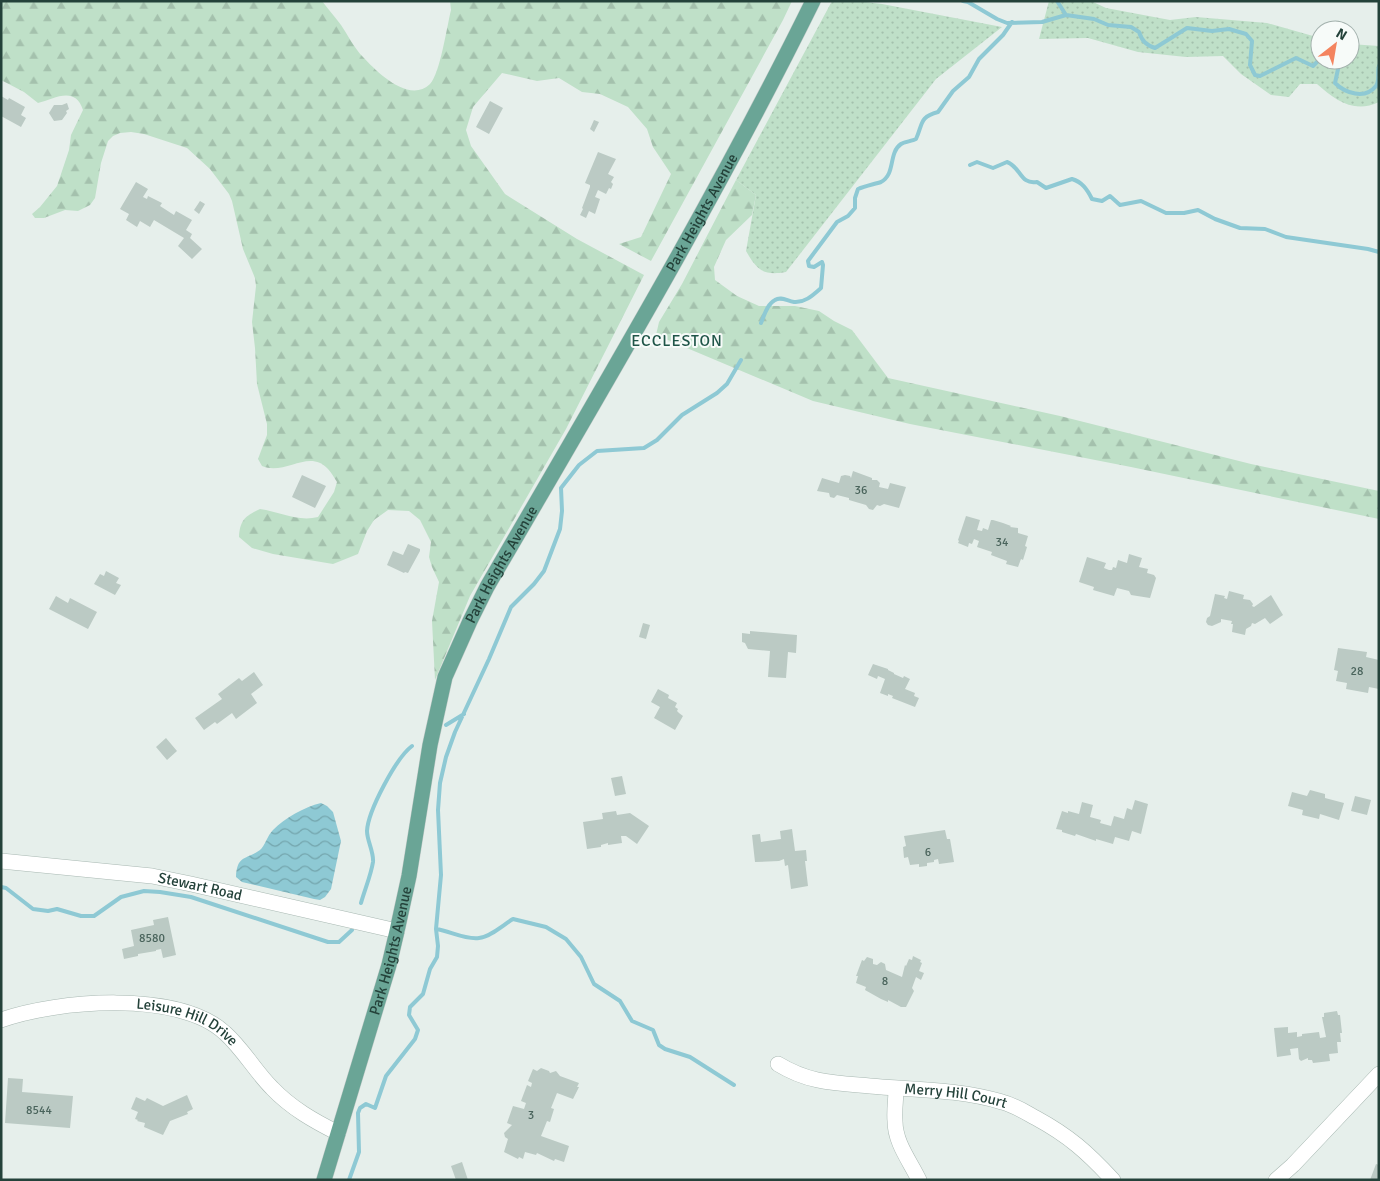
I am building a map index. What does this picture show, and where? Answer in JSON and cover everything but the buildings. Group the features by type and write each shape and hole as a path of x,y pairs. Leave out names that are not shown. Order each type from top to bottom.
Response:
{"main road":[{"name":"Park Heights Avenue","path":"324,1180 398,931 437,711 445,677 456,649 487,587 704,211 781,66 813,1"}],"street":[{"name":"Stewart Road","path":"1,861 152,876 398,931"},
{"name":"Leisure Hill Drive","path":"1,1020 46,1008 80,1004 124,1003 186,1011 209,1021 225,1033 272,1088 291,1105 312,1120 338,1133"},
{"name":"Merry Hill Court","path":"778,1064 793,1074 824,1083 955,1092 1004,1102 1028,1113 1070,1138 1087,1152 1112,1180"},
{"path":"1276,1180 1294,1165 1379,1074"},
{"path":"896,1089 894,1122 897,1134 902,1148 919,1180"}],"green space":[{"path":"1,1 322,1 341,25 357,50 369,63 394,84 413,90 422,89 434,79 451,10 450,1 792,1 651,261 619,244 641,237 671,174 653,147 647,129 628,107 600,94 582,92 559,78 537,81 502,73 473,107 466,130 471,146 505,194 577,239 644,275 566,429 470,596 435,680 432,621 439,582 429,557 431,542 420,520 409,511 388,510 374,520 367,531 358,554 333,564 273,554 252,548 239,537 244,519 260,509 303,518 318,517 334,492 337,482 321,463 305,461 279,468 271,468 262,466 258,459 267,435 267,424 257,384 252,322 256,286 255,278 243,249 232,201 210,169 187,148 144,134 120,133 108,141 101,163 95,198 90,205 78,211 65,210 44,218 35,218 32,214 57,186 69,150 71,135 83,110 75,98 69,96 57,97 38,103 24,92 1,80"},
{"path":"832,1 858,1 882,4 1002,27 936,79 786,272 766,272 757,267 746,251 756,195 736,180"},
{"path":"1049,1 1091,1 1106,8 1170,20 1196,17 1267,23 1310,35 1310,70 1360,70 1360,45 1379,46 1379,102 1361,106 1345,104 1317,84 1300,84 1289,97 1271,95 1241,74 1223,56 1186,57 1138,52 1088,38 1039,39"},
{"path":"736,180 756,195 752,215 726,240 714,267 715,280 737,296 759,306 795,306 819,311 852,330 888,378 1060,416 1251,464 1379,491 1379,519 1131,467 910,424 813,401 656,335 659,322 682,284"}],"water":[{"path":"321,803 333,812 341,841 331,889 325,897 320,900 314,899 242,882 236,877 240,861 260,850 271,832 289,817"}],"waterway":[{"path":"963,1 1007,23 1042,22 1066,15 1094,19 1108,25 1131,27 1139,32 1149,46 1155,48 1187,28 1212,31 1229,29 1246,34 1252,41 1250,65 1255,75 1260,76 1296,58 1310,65"},
{"path":"1057,1 1066,15"},
{"path":"761,323 768,307 775,300 780,298 794,302 802,301 821,288 822,262 814,267 809,266 808,261 837,222 848,216 855,208 855,198 858,189 881,182 886,178 897,148 902,143 916,139 925,119 938,112 953,91 969,77 979,59 1003,35 1012,22"},
{"path":"1338,70 1335,83 1344,90 1361,94 1376,86 1379,66"},
{"path":"970,165 977,162 993,168 1007,162 1012,164 1027,181 1037,182 1046,188 1072,179 1084,186 1092,199 1102,201 1110,196 1120,205 1141,201 1166,213 1184,213 1198,210 1215,219 1240,228 1265,229 1286,237 1379,252"},
{"path":"349,1180 359,1152 358,1113 360,1108 366,1104 375,1108 386,1076 415,1039 418,1030 409,1015 410,1007 423,994 430,969 437,957 436,929 441,875 438,810 440,783 446,757 455,732 511,607 544,571 560,529 562,511 561,488 579,465 597,451 644,448 657,440 682,415 717,393 727,384 741,360"},
{"path":"446,725 464,714"},
{"path":"361,903 373,862 367,835 372,811 391,773 412,746"},
{"path":"1,887 6,888 33,909 48,911 57,909 81,916 94,916 121,897 144,891 191,897 328,942 339,942 352,930"},
{"path":"436,929 463,937 479,938 488,935 513,919 546,927 566,939 581,957 594,984 620,1001 632,1021 653,1030 659,1045 665,1049 690,1057 734,1085"}],"district":[{"name":"ECCLESTON","path":"677,341"}]}
